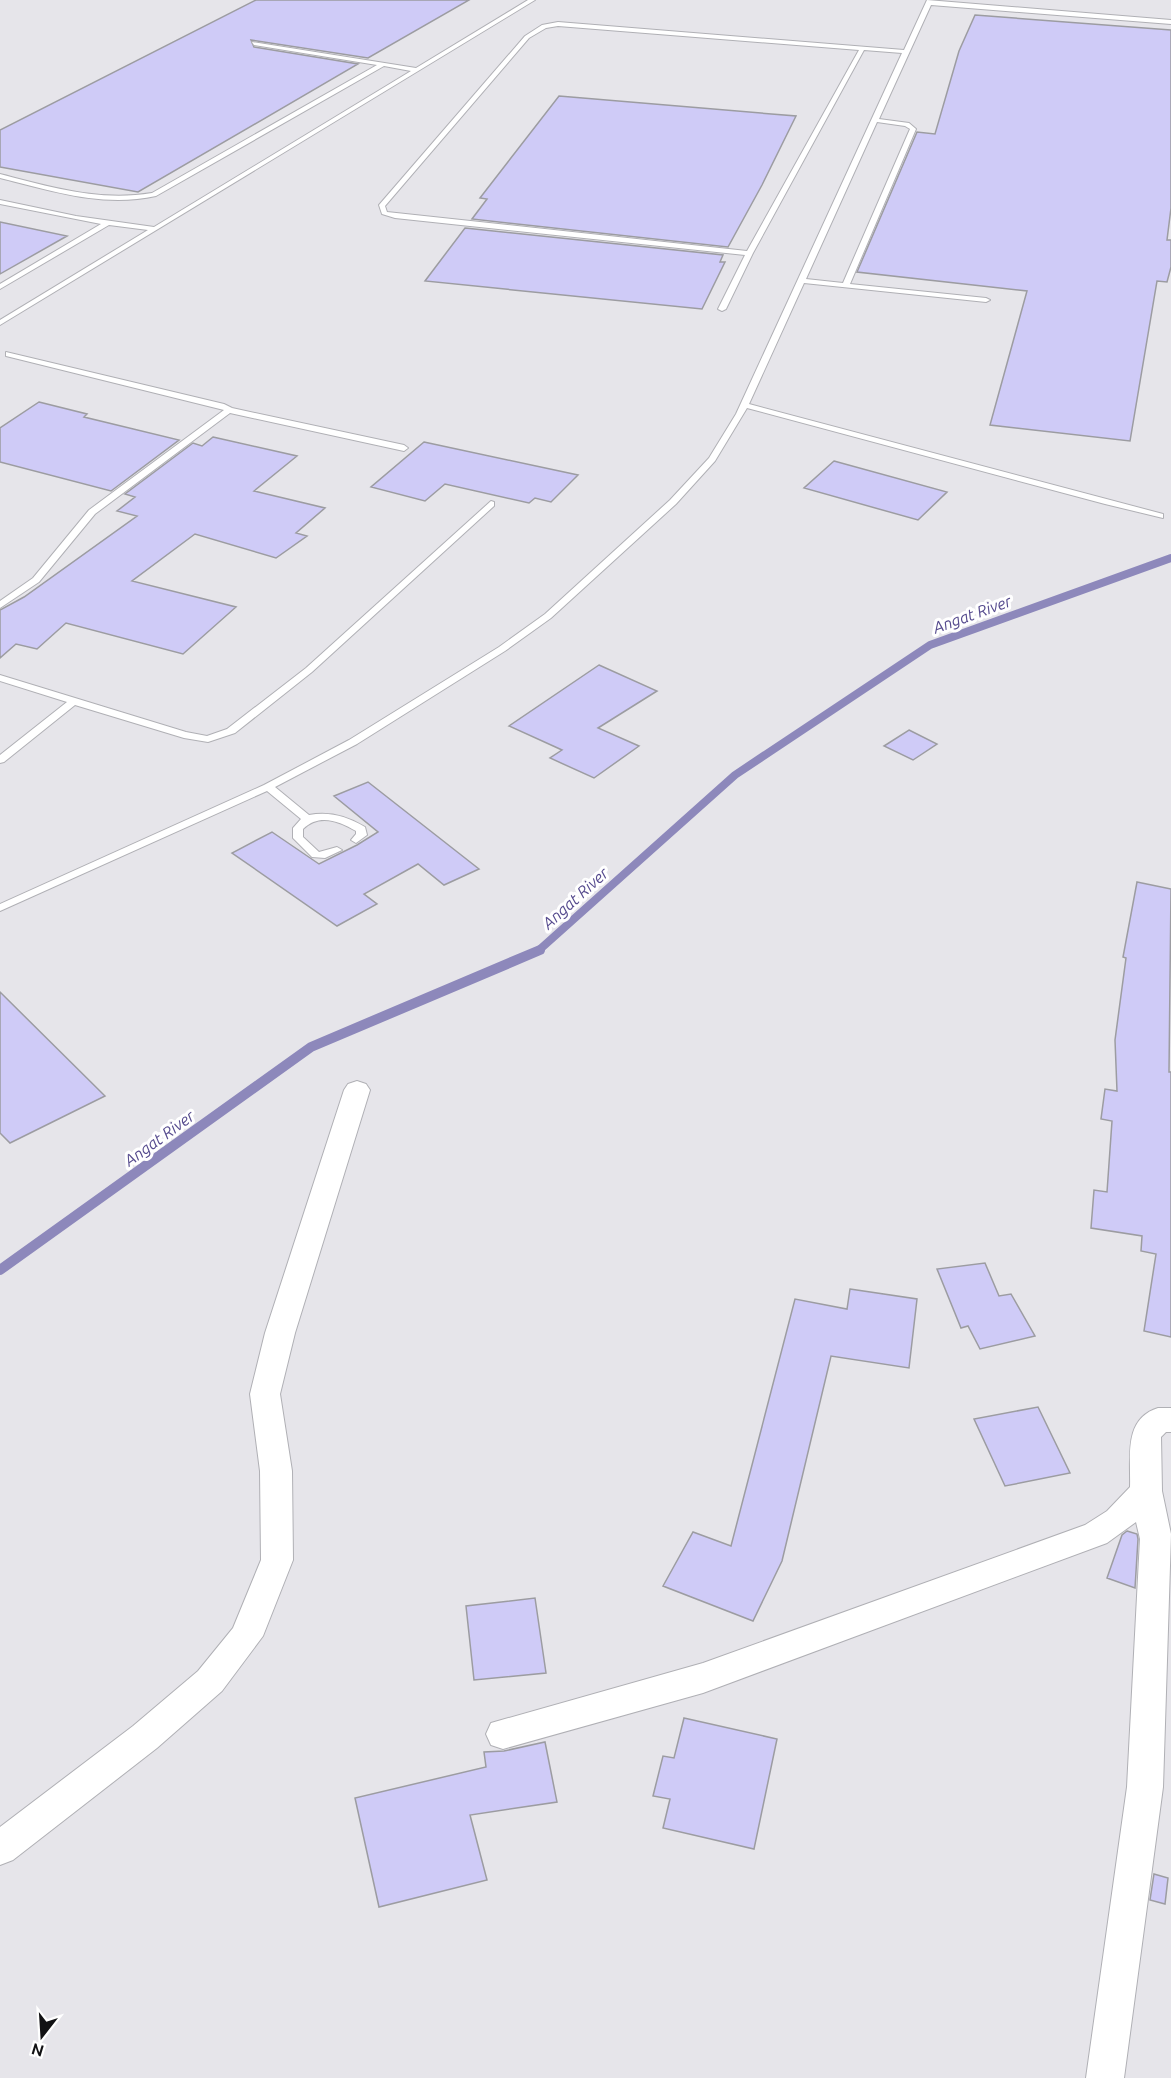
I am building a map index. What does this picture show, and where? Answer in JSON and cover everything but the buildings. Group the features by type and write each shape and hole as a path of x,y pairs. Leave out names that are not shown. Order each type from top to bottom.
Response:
{"street":[{"path":"0,1848 145,1737 210,1681 246,1636 278,1560 276,1471 265,1394 280,1333 357,1090"},
{"path":"1105,2078 1145,1787 1156,1539 1146,1491 1146,1434 1167,1420"},
{"path":"503,1734 703,1678 1085,1538 1118,1520 1146,1491"}],"lane":[{"path":"0,323 532,0"},
{"path":"0,908 268,787 362,736 502,649 548,616 672,502 712,459 744,405 930,1 1171,22"},
{"path":"748,254 395,216 384,213 381,206 527,37 544,26 597,27 907,52"},
{"path":"254,43 418,70"},
{"path":"722,309 748,254 862,49"},
{"path":"0,176 88,198 120,201 154,195 383,64"},
{"path":"845,286 913,129 907,124 875,120"},
{"path":"0,202 76,218 155,229"},
{"path":"0,287 109,222"},
{"path":"801,281 986,300"},
{"path":"9,354 224,406 229,410 404,448"},
{"path":"744,405 842,429 1016,480 1160,516"},
{"path":"0,605 36,580 92,512 229,410"},
{"path":"0,678 184,735 208,739 231,731 309,670 491,504"},
{"path":"0,760 75,700"},
{"path":"268,787 308,820"},
{"path":"337,850 326,855 316,855 298,838 298,828 308,820 326,816 348,821 363,833 356,840"}],"waterway":[{"name":"Angat River","path":"538,951 735,775 930,645 1171,558"},
{"name":"Angat River","path":"0,1270 311,1047 538,951"}]}
